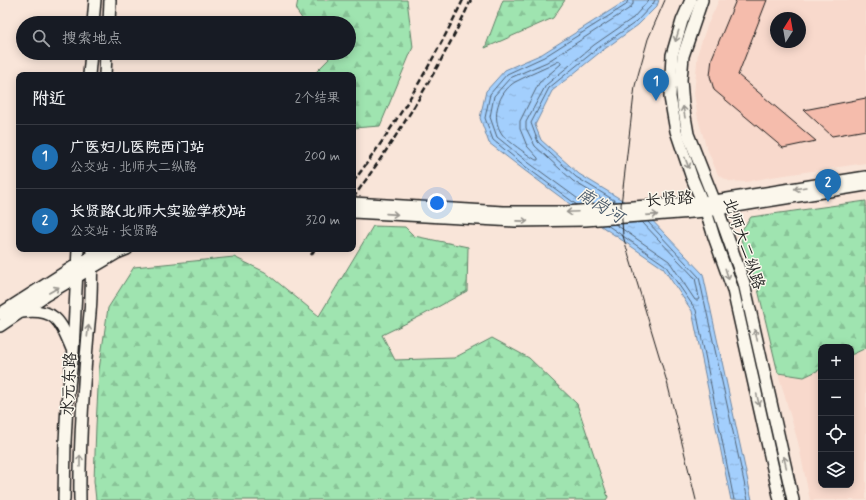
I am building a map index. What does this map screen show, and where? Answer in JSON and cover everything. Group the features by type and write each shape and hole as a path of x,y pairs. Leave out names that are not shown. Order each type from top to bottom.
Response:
{"street":[{"path":"94,16 95,0"},
{"path":"109,16 110,0"},
{"name":"北师大二纵路","path":"691,0 682,21 672,55 670,97 676,131 681,149 704,207 733,290 780,500"},
{"name":"北师大二纵路","path":"702,0 683,56 681,80 683,105 688,134 726,229 744,283 793,500"},
{"path":"89,72 90,60"},
{"path":"105,72 106,60"},
{"name":"长贤路","path":"356,212 541,222 585,220 704,207 866,177"},
{"name":"长贤路","path":"716,205 866,185"},
{"name":"长贤路","path":"356,203 535,213 668,210"},
{"name":"水元东路","path":"64,500 65,434 73,351 78,252"},
{"path":"0,326 19,312 122,252"},
{"path":"0,314 78,264 92,253"},
{"name":"水元东路","path":"80,500 80,447 86,345 90,312 92,253"},
{"path":"0,309 39,288"},
{"path":"0,330 19,312 34,310 48,313 54,317 64,329 73,351"}],"shaded area":[{"path":"719,0 866,0 866,163 746,182 729,181 718,175 706,146 698,119 694,94 698,52 707,26"},
{"path":"866,348 866,500 810,500 798,442 778,373 804,377 818,370 818,488 854,488 854,354"}],"green space":[{"path":"298,0 407,0 413,47 380,126 356,128 356,72 316,72 328,60 356,60 356,16 300,16 296,10"},
{"path":"503,0 565,0 553,18 485,48"},
{"path":"866,201 866,348 854,354 854,344 818,344 818,370 804,377 778,373 757,285 739,234 751,217"},
{"path":"373,226 405,227 414,236 468,247 467,291 382,335 395,360 454,358 492,338 529,358 577,404 608,497 606,500 96,500 94,481 99,370 108,308 134,267 234,257 265,272 319,316"}],"water":[{"name":"南岗河","path":"627,0 659,0 657,6 638,25 599,53 552,91 535,125 541,140 579,174 647,215 703,274 752,500 731,500 692,311 663,268 582,213 489,143 480,118 486,91 505,70 542,54"}],"building":[{"path":"736,0 767,0 738,75 816,141 783,148 714,90 710,76 712,58"},
{"path":"866,98 866,130 832,136 804,110"}],"tram line":[{"path":"665,0 648,39 635,86 621,205 623,236 667,382 696,500"}],"railway":[{"path":"356,178 399,116 426,71 463,0"},
{"path":"356,194 402,127 417,102 459,26 471,0"}],"place":[{"name":"广医妇儿医院西门站","path":"656,101"},
{"name":"长贤路(北师大实验学校)站","path":"828,202"}]}
